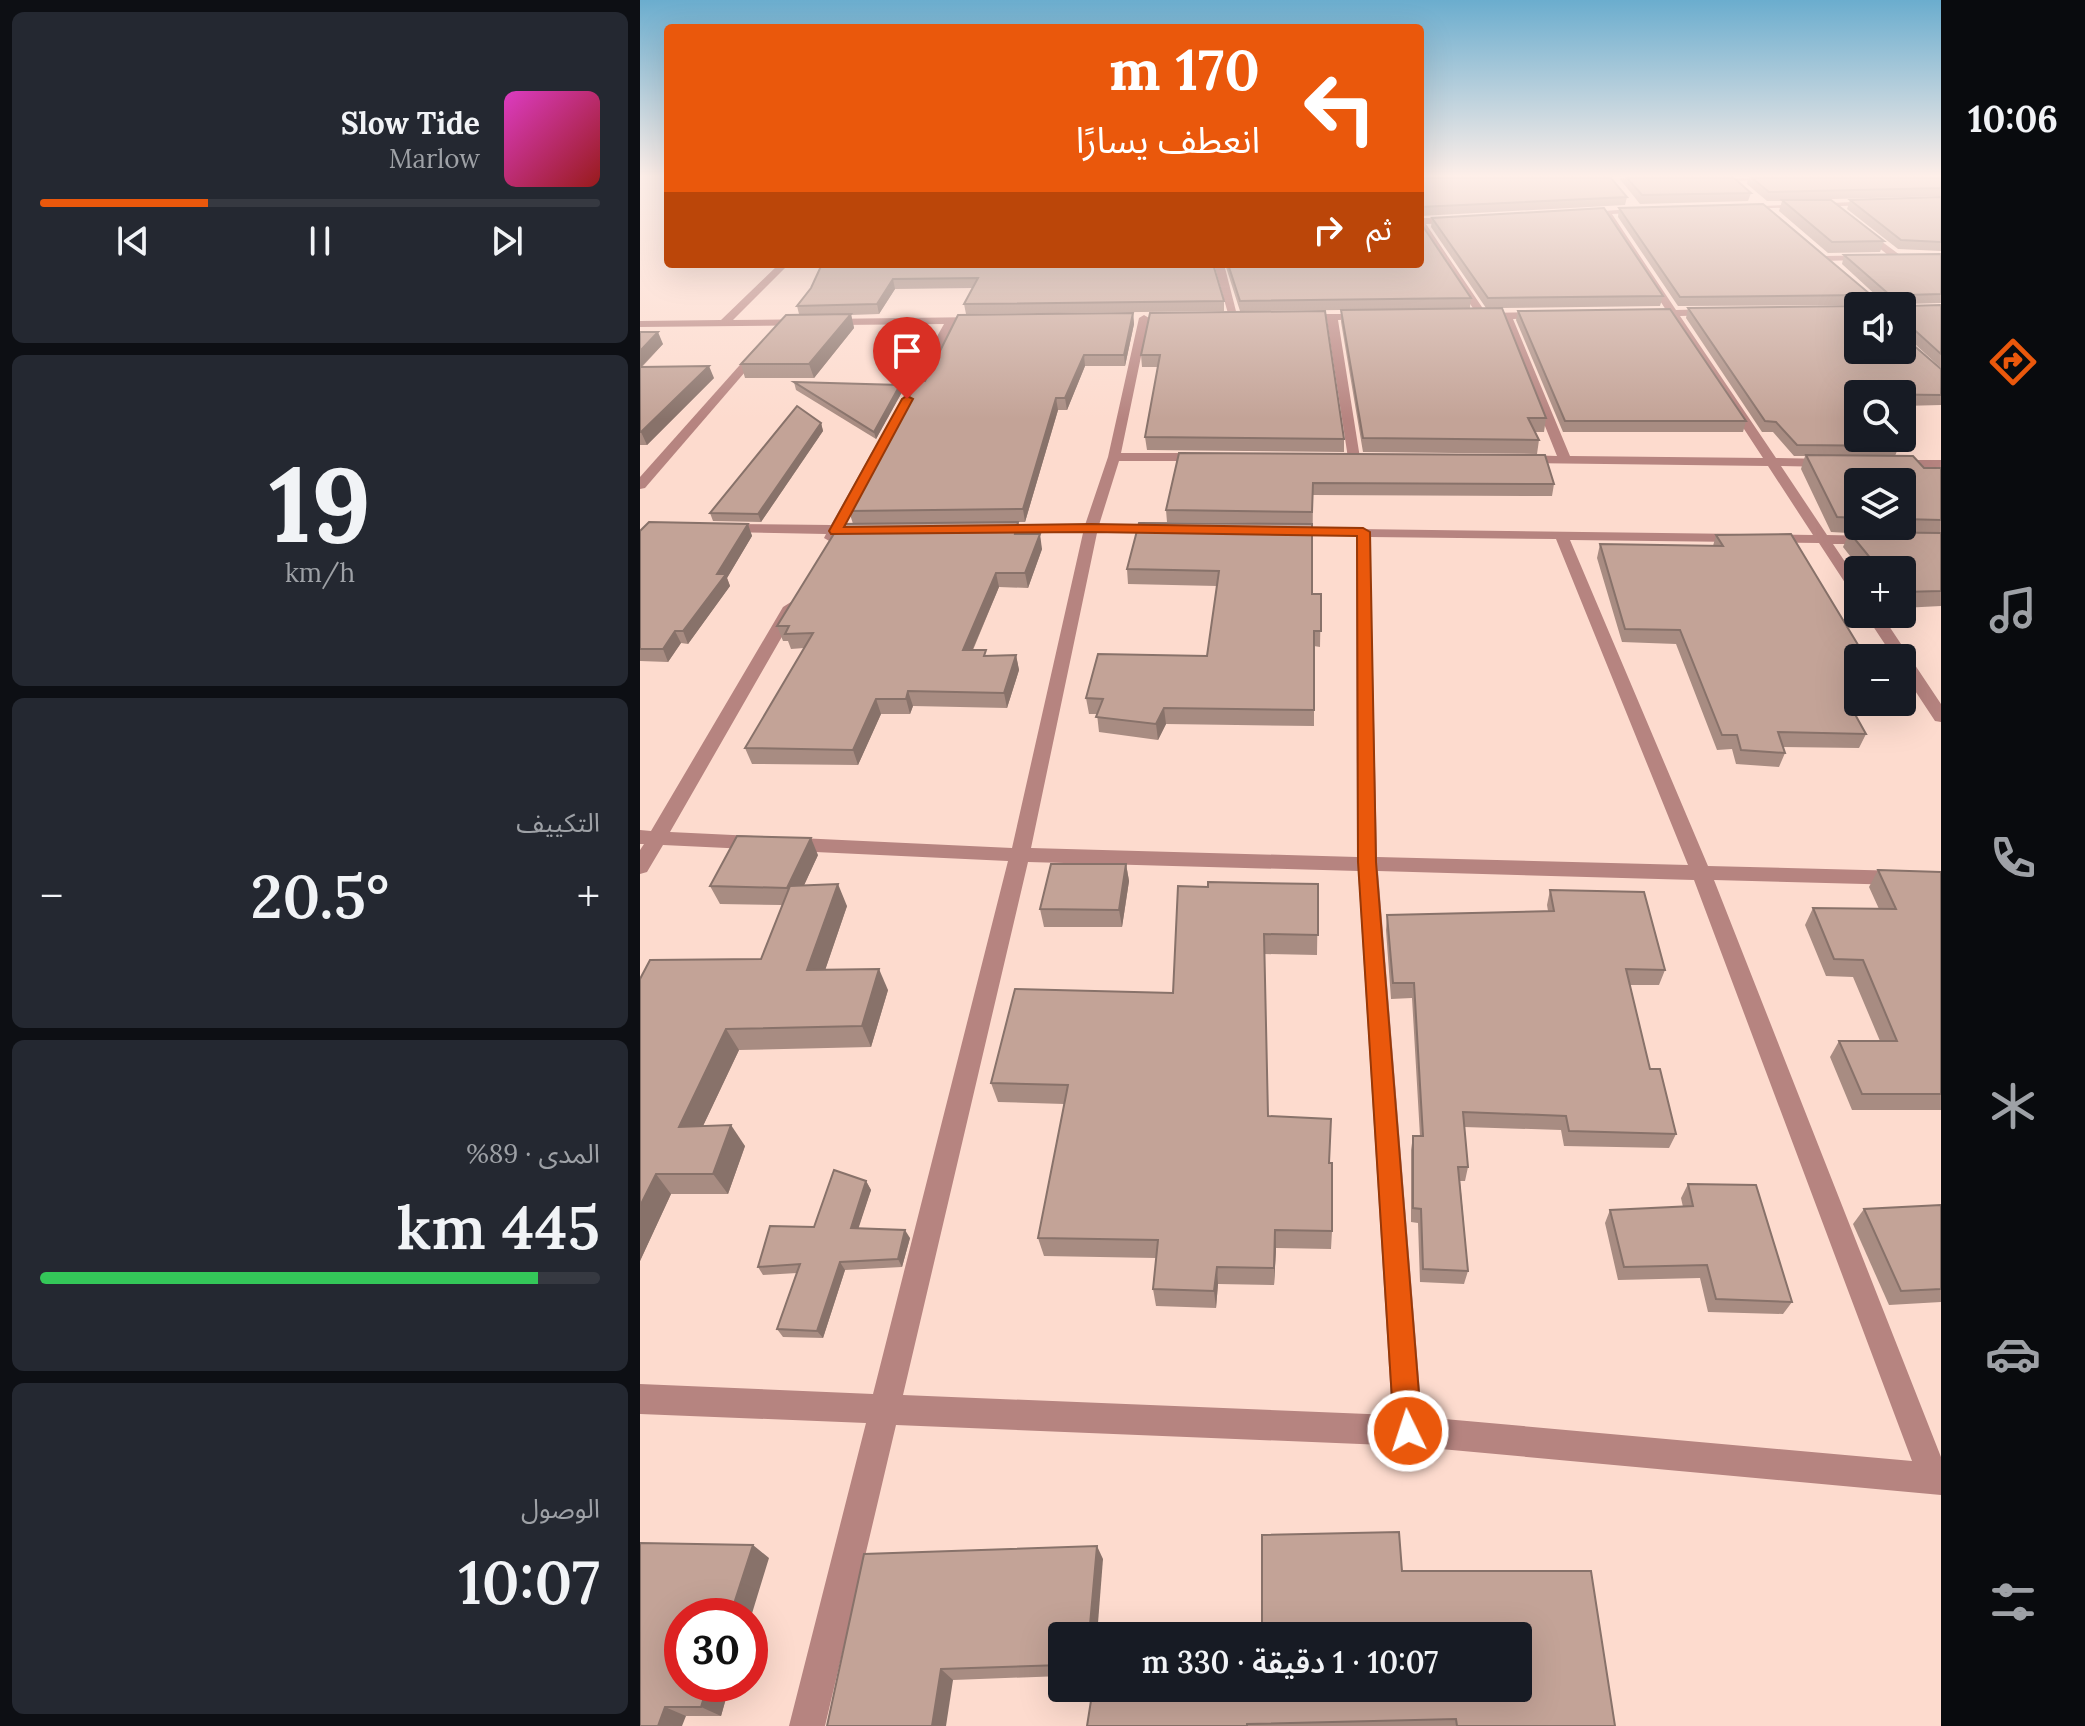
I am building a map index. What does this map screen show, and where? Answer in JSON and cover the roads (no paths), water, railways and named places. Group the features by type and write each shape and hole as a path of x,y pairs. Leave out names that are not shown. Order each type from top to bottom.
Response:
{"street":[{"path":"1444,259 1483,316"},
{"path":"1639,259 1844,570"},
{"path":"1824,259 1855,259"},
{"path":"1824,259 1835,268"},
{"path":"724,323 780,268"},
{"path":"1220,268 1234,317"},
{"path":"1629,313 1721,312"},
{"path":"1506,315 1565,460"},
{"path":"1468,316 1552,315"},
{"path":"1219,318 1248,317"},
{"path":"1290,317 1377,317"},
{"path":"1332,317 1354,458"},
{"path":"807,1726 1020,855 1091,528 1114,457 1144,318"},
{"path":"640,324 995,320"},
{"path":"820,557 951,321"},
{"path":"640,485 783,323"},
{"path":"1114,457 1219,457"},
{"path":"1339,458 1369,458"},
{"path":"1505,459 1848,463"},
{"path":"1879,464 1941,464"},
{"path":"715,528 883,530"},
{"path":"979,529 1182,529"},
{"path":"1272,531 1844,539"},
{"path":"1363,532 1367,862 1408,1431"},
{"path":"640,1399 1408,1431 1938,1479 1701,872 1561,534"},
{"path":"640,867 649,837 797,597"},
{"path":"1916,679 1941,717"},
{"path":"649,837 1020,855 1941,879"}]}
